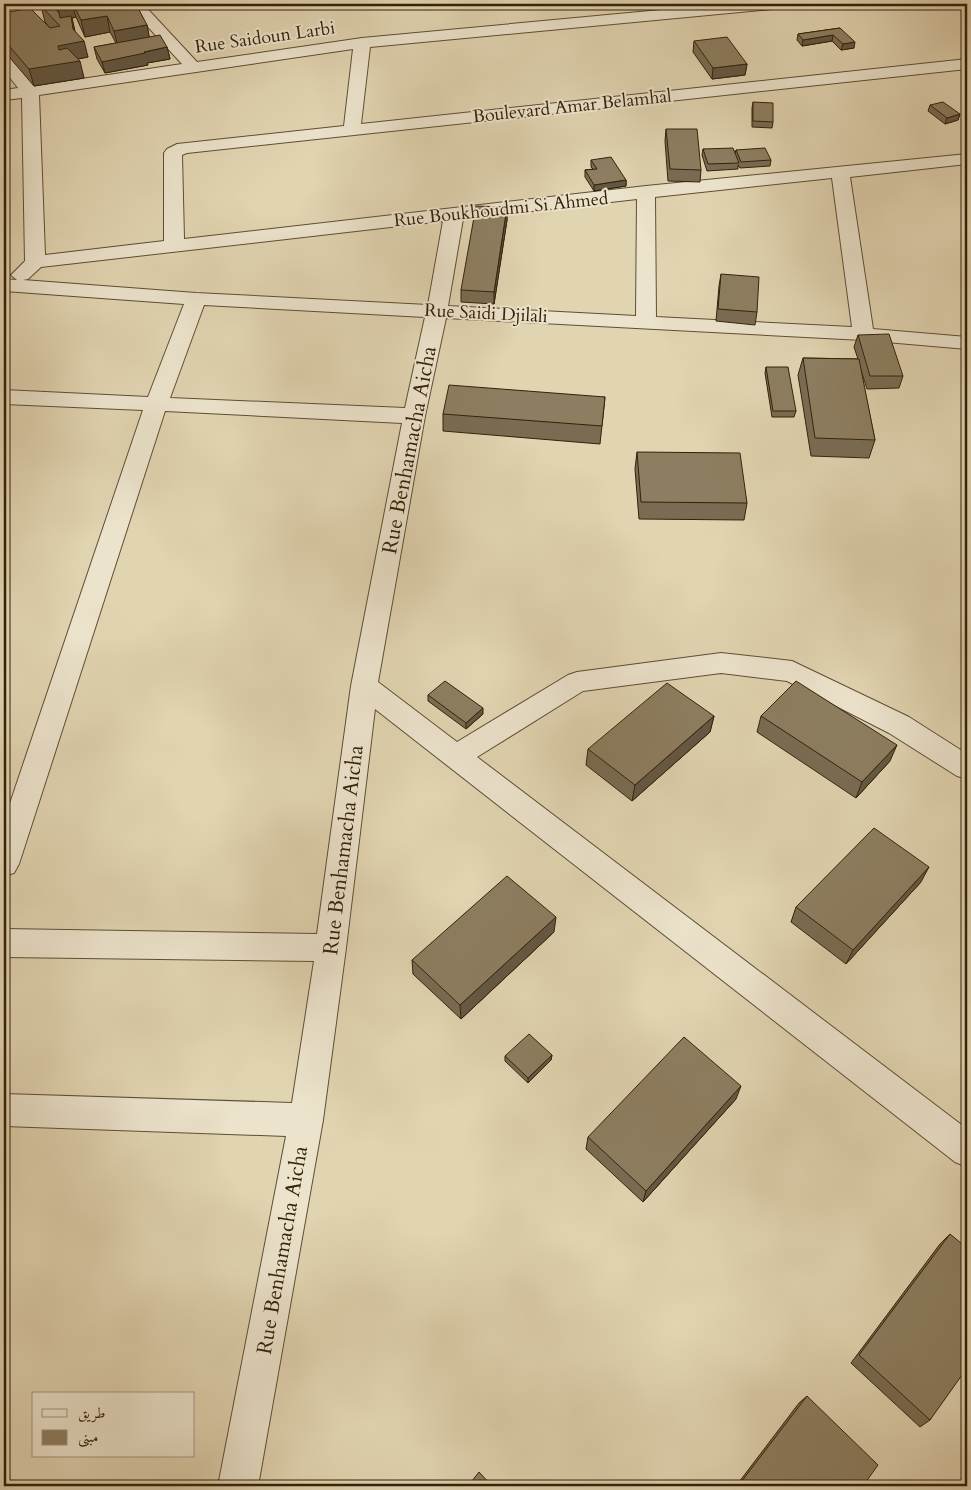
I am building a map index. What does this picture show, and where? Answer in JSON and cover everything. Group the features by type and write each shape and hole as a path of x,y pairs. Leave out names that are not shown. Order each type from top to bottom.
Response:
{"street":[{"path":"135,4 194,68"},
{"name":"Rue Saidoun Larbi","path":"4,95 362,43 742,5 772,4"},
{"path":"352,129 362,43"},
{"path":"4,59 30,92 35,262 7,285"},
{"name":"Boulevard Amar Belamhal","path":"174,246 173,153 177,150 352,129 967,64"},
{"name":"Rue Boukhoudmi Si Ahmed","path":"35,262 646,192 967,159"},
{"path":"840,171 863,334"},
{"path":"646,192 646,322"},
{"name":"Rue Benhamacha Aicha","path":"238,1486 306,1120 331,948 364,686 454,214"},
{"name":"Rue Saidi Djilali","path":"7,285 196,299 863,334 967,343"},
{"path":"4,864 157,403 196,299"},
{"path":"4,397 414,416"},
{"path":"455,757 577,682 721,663 792,671 899,725 967,768"},
{"path":"364,686 967,1150"},
{"path":"4,943 331,948"},
{"path":"4,1110 306,1120"}],"building":[{"path":"49,4 59,13 60,18 71,16 73,29 84,41 58,46 59,50 67,48 80,61 29,69 4,40 4,13 30,8 50,28 60,26 41,6"},
{"path":"73,4 136,4 147,25 114,31 107,16 81,20"},
{"path":"840,28 855,42 843,44 833,35 803,40 798,34"},
{"path":"160,35 167,47 102,62 94,47"},
{"path":"727,37 747,64 713,68 694,41"},
{"path":"753,102 773,103 773,122 753,121"},
{"path":"943,102 960,114 947,118 930,105"},
{"path":"666,129 697,129 701,170 670,169"},
{"path":"733,148 739,163 708,164 703,149"},
{"path":"765,148 771,160 741,162 736,150"},
{"path":"611,157 626,180 594,185 585,170 597,169 591,160"},
{"path":"476,206 507,207 494,292 461,290"},
{"path":"721,274 759,277 757,312 718,309"},
{"path":"889,334 903,376 870,376 858,335"},
{"path":"803,358 859,359 875,440 815,438"},
{"path":"766,367 788,367 796,411 773,411"},
{"path":"449,385 605,397 602,426 443,414"},
{"path":"637,452 740,453 747,503 641,502"},
{"path":"445,681 483,708 466,723 428,695"},
{"path":"796,681 897,745 862,782 761,716"},
{"path":"667,683 714,716 635,785 588,749"},
{"path":"874,828 929,867 853,950 796,907"},
{"path":"507,876 556,917 460,1005 412,960"},
{"path":"529,1034 552,1055 528,1078 505,1056"},
{"path":"684,1037 741,1086 646,1191 588,1137"},
{"path":"950,1234 967,1248 967,1368 930,1420 859,1355"},
{"path":"807,1396 878,1465 863,1486 738,1486"},
{"path":"479,1472 492,1486 468,1486"}]}
